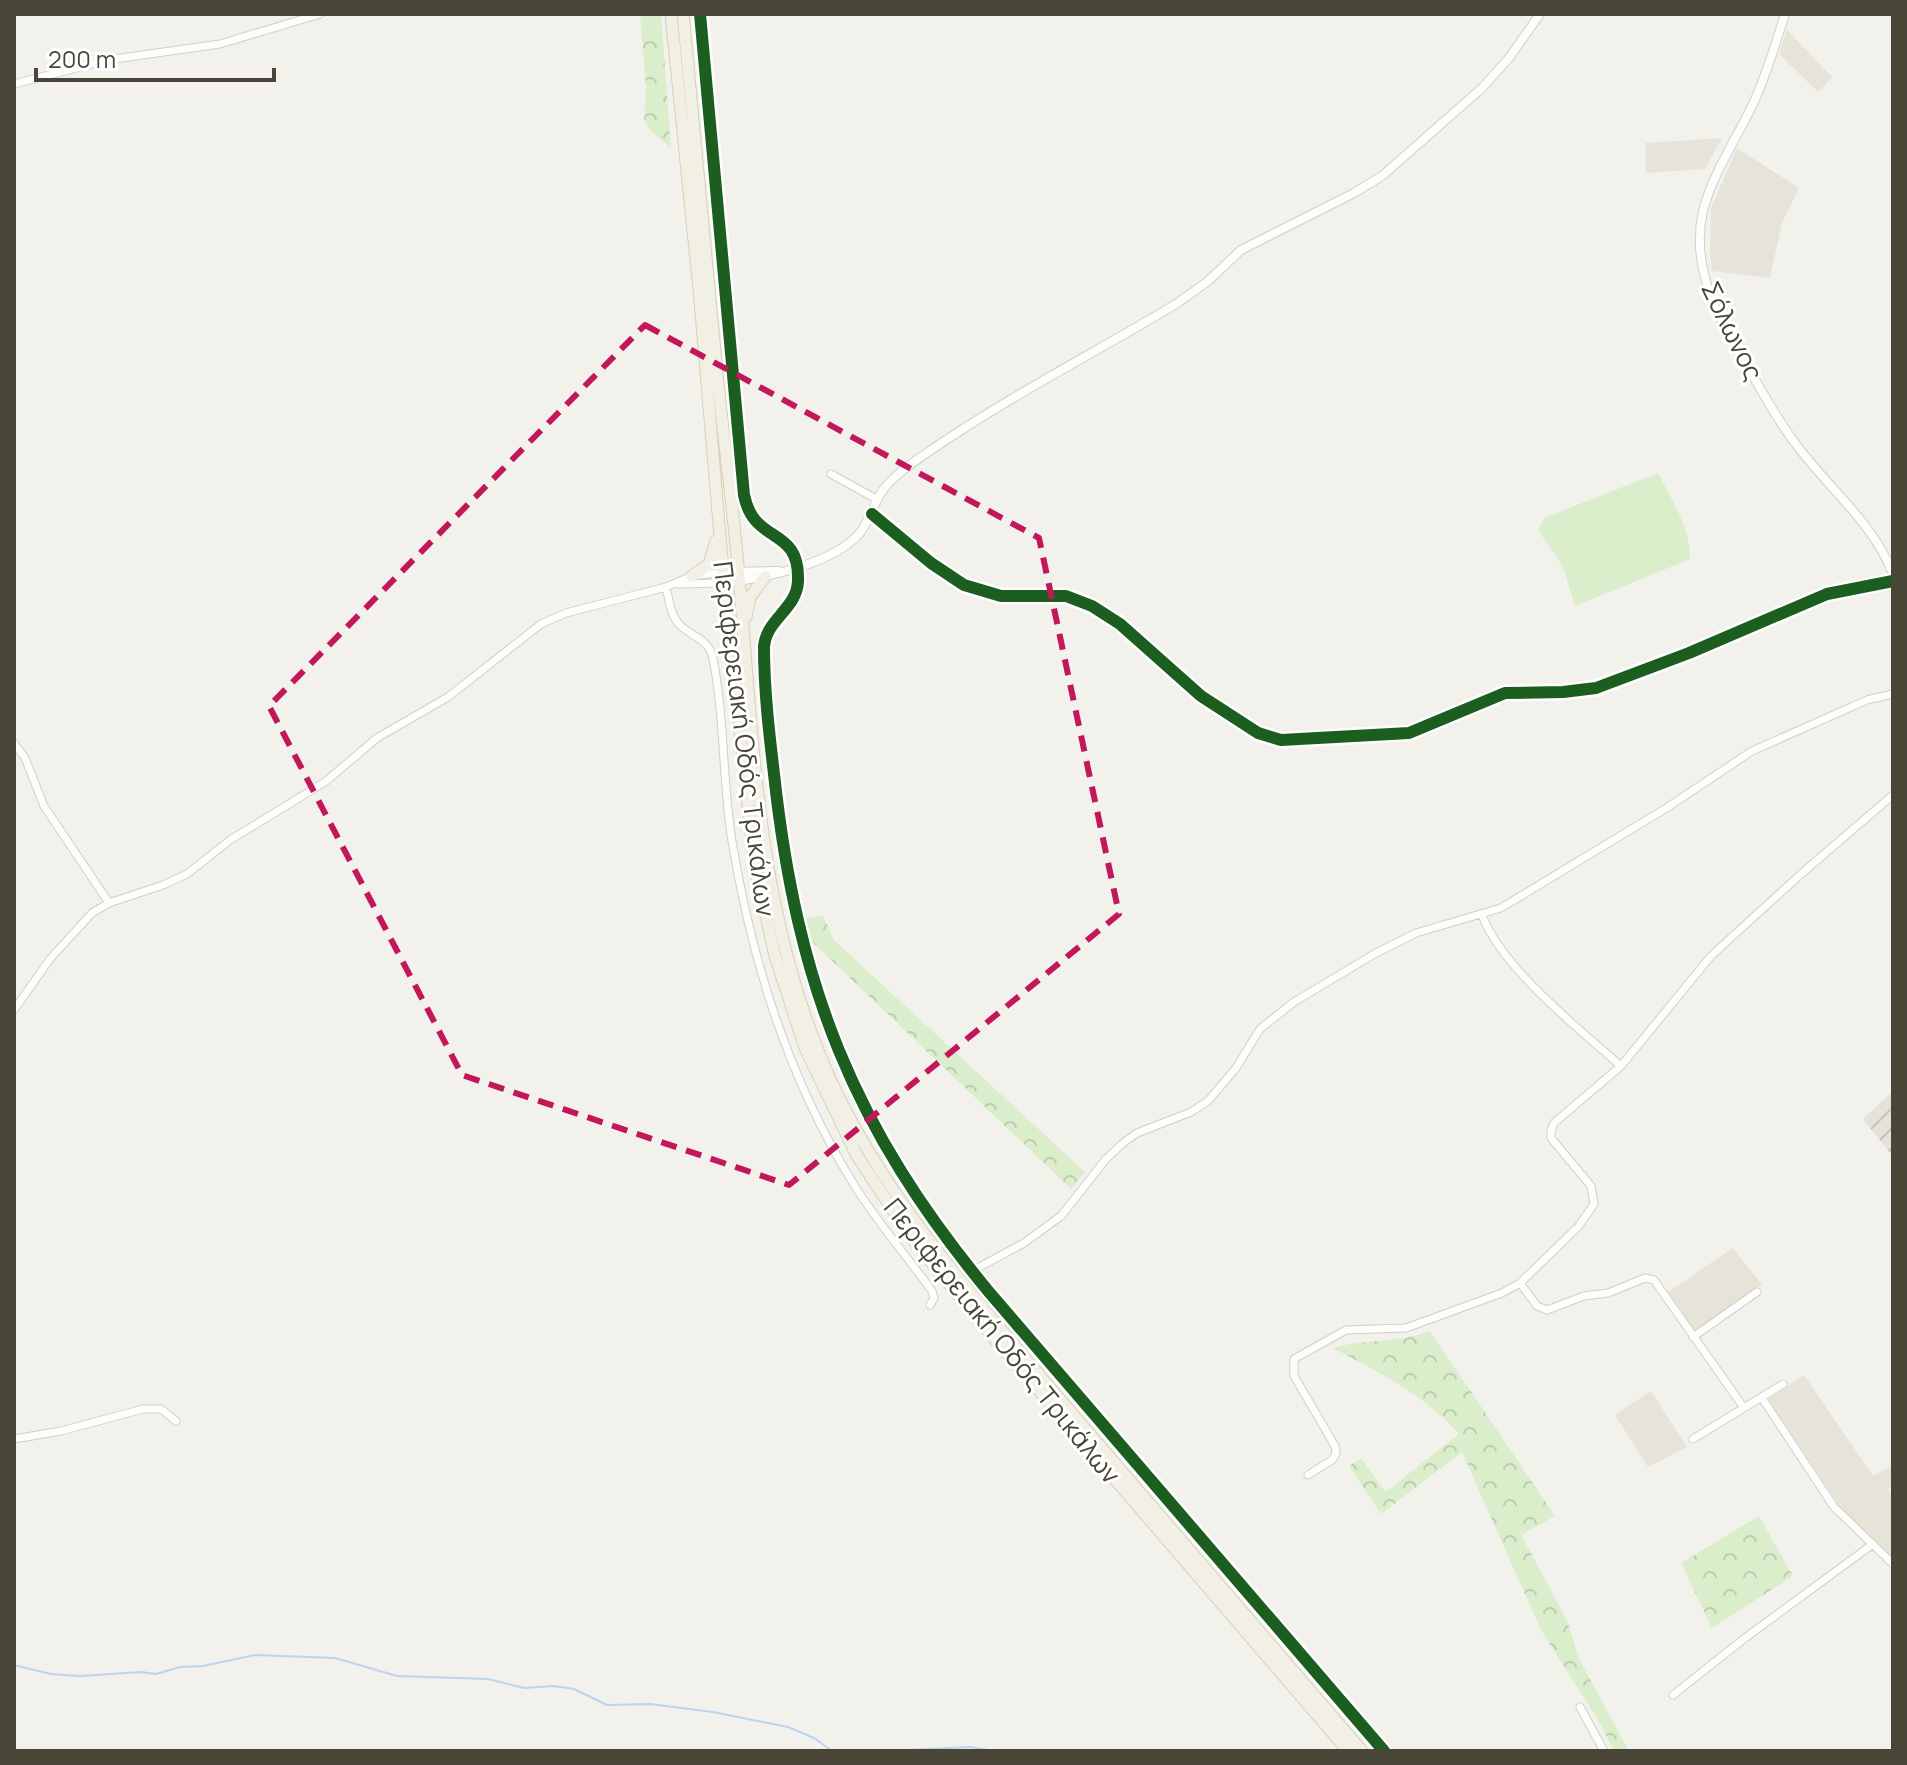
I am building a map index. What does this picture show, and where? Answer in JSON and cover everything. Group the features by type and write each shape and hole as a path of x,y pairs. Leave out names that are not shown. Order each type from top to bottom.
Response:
{"main road":[{"name":"Περιφερειακή Οδός Τρικάλων","path":"671,14 749,823 762,906 793,1015 822,1087 851,1144 910,1236 951,1288 1348,1751"},
{"name":"Περιφερειακή Οδός Τρικάλων","path":"683,14 739,576 760,823 773,904 795,987 815,1043 868,1151 920,1229 960,1281 1362,1751"},
{"path":"692,576 704,569 712,558 718,521"},
{"path":"743,630 750,597 765,577"}],"street":[{"path":"14,84 107,60 220,44 320,14"},
{"path":"700,14 744,495 751,517 761,529 788,544 797,567 795,597 767,630 764,656 780,822 802,946 837,1053 868,1116 916,1197 972,1271 1384,1751"},
{"path":"14,1010 50,959 92,913 109,903 187,874 230,840 325,782 377,738 448,697 541,624 566,613 676,584 797,567 848,543 859,535 890,483 920,458 976,421 1176,304 1207,282 1236,253 1373,182 1482,88 1540,14"},
{"name":"Σόλωνος","path":"1785,14 1753,103 1706,200 1701,224 1704,276 1722,323 1777,418 1805,457 1866,526 1892,570"},
{"path":"831,474 878,500"},
{"path":"872,514 931,563 964,585 1001,596 1066,596 1092,606 1120,624 1201,696 1258,733 1281,740 1415,732 1505,693 1596,688 1689,653 1827,594 1893,581"},
{"path":"739,576 765,577 779,571"},
{"path":"676,584 692,576 723,578"},
{"path":"666,587 675,618 686,630 703,640 712,654 733,849 744,912 770,1008 820,1125 853,1184 932,1291 934,1298 930,1305"},
{"path":"972,1271 1024,1243 1061,1216 1106,1159 1123,1143 1137,1133 1191,1112 1208,1101 1236,1068 1260,1029 1286,1007 1404,939 1441,924 1501,908 1647,820 1752,751 1867,700 1893,694"},
{"path":"14,743 25,758 44,806 109,903"},
{"path":"1308,1475 1336,1454 1335,1446 1294,1376 1294,1359 1346,1330 1406,1328 1502,1293 1520,1283 1578,1227 1594,1204 1591,1186 1551,1138 1552,1127 1621,1066 1711,956 1893,795"},
{"path":"1482,915 1487,927 1514,963 1621,1066"},
{"path":"1520,1283 1537,1306 1547,1310 1650,1278 1658,1283 1744,1408"},
{"path":"1693,1337 1757,1292"},
{"path":"1693,1439 1783,1384"},
{"path":"1762,1398 1834,1507 1893,1564"},
{"path":"14,1439 61,1431 143,1409 161,1409 176,1421"},
{"path":"1673,1695 1873,1544"},
{"path":"1580,1707 1604,1751"}],"highlighted area":[{"path":"645,325 1039,538 1119,914 789,1185 462,1075 269,706"}],"shaded area":[{"path":"1787,30 1832,77 1818,92 1779,54"},
{"path":"1722,138 1705,169 1646,173 1645,143"},
{"path":"1737,148 1799,188 1782,223 1770,278 1712,271 1711,208"},
{"path":"1893,1091 1893,1157 1863,1119"},
{"path":"1733,1248 1762,1285 1695,1332 1668,1292"},
{"path":"1804,1375 1873,1476 1893,1465 1893,1485 1887,1489 1893,1496 1893,1559 1843,1511 1768,1399"},
{"path":"1651,1391 1687,1447 1648,1467 1615,1415"}],"green space":[{"path":"640,14 661,14 671,148 652,132 644,120 646,88"},
{"path":"1658,473 1684,525 1690,559 1575,606 1563,567 1538,530 1544,518"},
{"path":"823,916 834,940 1085,1172 1071,1189 805,935 802,918"},
{"path":"1430,1331 1555,1516 1521,1535 1567,1620 1579,1659 1629,1751 1614,1751 1541,1630 1462,1452 1381,1514 1349,1466 1361,1458 1385,1492 1459,1434 1416,1396 1333,1348 1406,1338"},
{"path":"1759,1516 1793,1576 1712,1628 1681,1563"}],"waterway":[{"path":"14,1665 51,1674 80,1676 156,1674 255,1655 335,1658 397,1676 488,1679 524,1688 554,1686 574,1689 607,1705 650,1704 713,1712 788,1727 814,1738 832,1751"},
{"path":"886,1751 970,1747 995,1751"}],"cycle path":[{"path":"700,14 744,495 749,511 757,522 792,551 797,563 798,581 793,599 770,629 764,647 766,695 784,850 798,921 816,988 839,1051 867,1112 901,1172 989,1292 1384,1751"},
{"path":"872,514 931,563 964,585 1001,596 1066,596 1092,606 1120,624 1201,696 1258,733 1281,740 1409,733 1505,693 1596,688 1689,653 1827,594 1893,581"}]}
